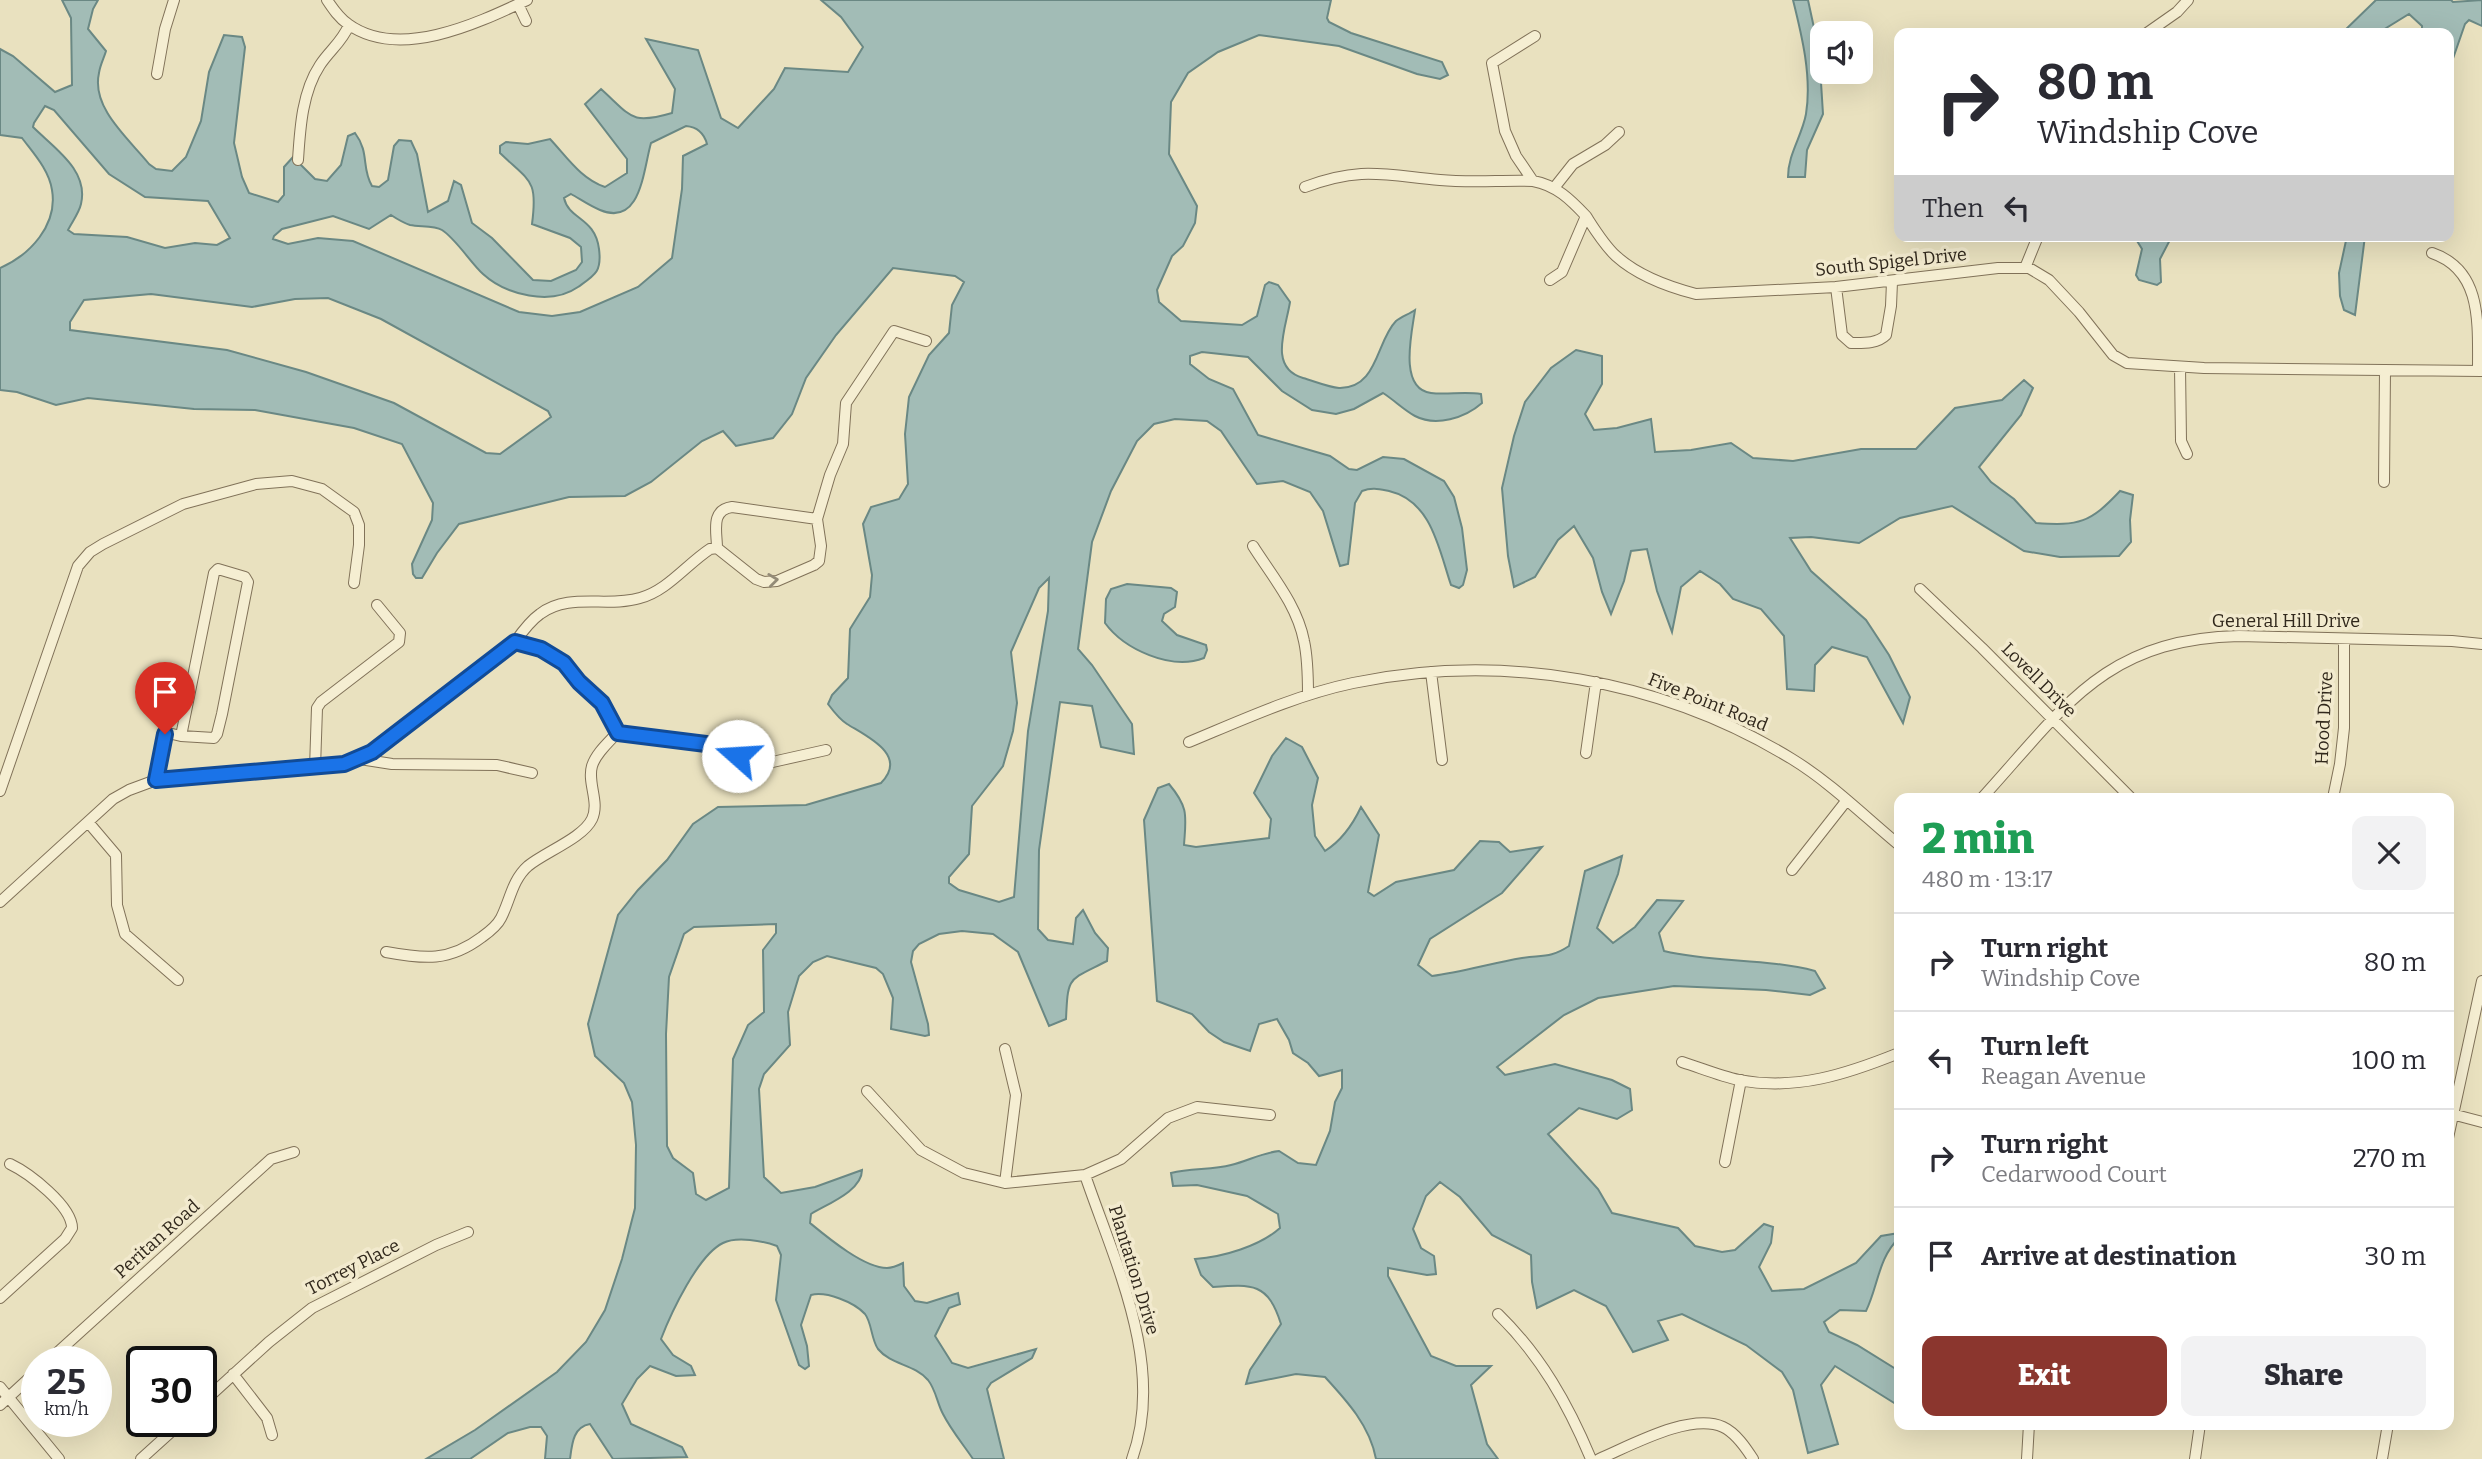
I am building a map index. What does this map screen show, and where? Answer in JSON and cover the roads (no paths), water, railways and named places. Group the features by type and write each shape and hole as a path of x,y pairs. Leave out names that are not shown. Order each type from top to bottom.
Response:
{"street":[{"path":"157,74 164,29 173,0"},
{"path":"327,0 339,17 349,25 372,35 396,40 439,35 523,2 526,21"},
{"path":"2154,28 2177,12 2188,0"},
{"path":"298,160 303,112 313,80 325,57 340,43 349,25"},
{"path":"1533,181 1516,156 1505,131 1492,63 1535,36"},
{"path":"1554,188 1573,164 1605,145 1619,132"},
{"name":"South Spigel Drive","path":"1305,187 1346,174 1364,172 1440,180 1533,181 1554,188 1574,202 1606,245 1627,265 1680,290 1709,295 1836,287 1998,268 2025,268"},
{"path":"1550,280 1562,272 1586,216"},
{"path":"2036,242 2025,268 2049,280 2119,360 2127,363 2180,367 2480,371 2478,304 2474,284 2464,269 2455,262 2432,253"},
{"path":"1836,287 1842,335 1851,343 1863,343 1878,341 1886,335 1892,282"},
{"path":"0,902 121,794 143,784 156,780 315,768 360,759 515,642 533,620 550,608 574,602 611,602 642,598 672,580 710,549 717,548 756,579 764,582 778,581 814,565 819,561 821,546 817,519 830,475 843,444 844,413 850,394 894,331 926,341"},
{"path":"2180,367 2181,441 2187,454"},
{"path":"2384,482 2385,370"},
{"path":"0,792 78,566 82,559 103,544 192,501 277,481 310,485 331,494 346,505 358,519 359,545 354,583"},
{"path":"717,548 717,518 720,510 725,508 817,519"},
{"path":"1253,546 1292,606 1299,624 1306,654 1308,695"},
{"path":"156,780 163,736 168,733 181,736 210,739 217,734 248,582 245,577 218,569 214,573 181,736"},
{"name":"Lovell Drive","path":"1920,589 2126,793"},
{"path":"315,768 317,708 321,702 399,642 400,633 377,605"},
{"name":"General Hill Drive","path":"1986,793 2078,692 2122,663 2168,645 2215,637 2452,641 2482,644"},
{"name":"Hood Drive","path":"2334,793 2344,728 2344,639"},
{"path":"515,642 541,649 564,663 579,682 602,703 618,733"},
{"name":"Five Point Road","path":"1189,742 1284,702 1353,683 1431,672 1517,670 1596,682 1642,693 1725,725 1792,759 1847,800 1894,841"},
{"path":"1431,672 1442,760"},
{"path":"1586,753 1596,682"},
{"path":"618,733 706,744 768,763 826,750"},
{"path":"386,952 420,959 445,956 471,945 498,923 511,890 526,867 583,830 592,821 595,804 590,776 592,767 595,758 618,733"},
{"path":"360,759 404,765 497,765 532,773"},
{"path":"1792,870 1847,800"},
{"path":"88,822 116,855 117,905 125,934 178,980"},
{"path":"2454,1101 2482,981"},
{"path":"1004,1184 1016,1095 1005,1049"},
{"path":"1682,1062 1741,1080 1767,1083 1814,1082 1894,1056"},
{"path":"1725,1162 1741,1080"},
{"path":"867,1091 921,1150 964,1173 1004,1184 1085,1175 1121,1159 1168,1118 1197,1107 1270,1115"},
{"path":"2454,1115 2482,1122"},
{"name":"Peritan Road","path":"65,1346 271,1158 295,1152"},
{"path":"0,1298 65,1240 72,1228 69,1216 54,1198 33,1177 10,1164"},
{"name":"Plantation Drive","path":"1085,1175 1138,1329 1145,1390 1132,1459"},
{"name":"Torrey Place","path":"217,1389 312,1307 436,1245 468,1232"},
{"path":"1498,1314 1544,1367 1573,1415 1591,1459"},
{"path":"233,1374 267,1418 272,1435"},
{"path":"4,1401 21,1386"},
{"path":"0,1387 4,1401 58,1459"},
{"path":"1599,1459 1670,1429 1700,1423 1724,1428 1753,1459"},
{"path":"2027,1459 2029,1430"},
{"path":"2195,1459 2199,1430"},
{"path":"2382,1459 2387,1430"},
{"path":"141,1459 165,1437"}],"water":[{"path":"62,0 98,0 88,29 106,51 99,73 101,98 113,122 156,169 172,171 186,157 201,121 209,72 224,35 242,37 245,47 234,143 242,177 249,193 278,202 284,195 284,167 293,157 315,179 327,181 341,165 348,136 355,133 360,140 372,186 379,187 388,180 394,146 399,140 411,141 417,154 428,212 448,201 454,181 461,185 472,223 492,238 533,280 551,281 576,270 582,262 581,247 570,238 532,224 534,198 530,182 500,153 500,146 506,142 528,144 550,139 582,173 605,187 627,173 627,159 585,104 601,89 633,116 648,118 672,113 675,89 646,39 698,50 721,118 738,128 774,89 785,68 848,72 863,47 841,17 821,0 1331,0 1327,18 1329,22 1351,33 1442,62 1448,75 1440,79 1417,74 1339,46 1259,35 1218,52 1188,73 1171,102 1169,154 1197,206 1195,223 1183,246 1172,256 1157,290 1159,302 1181,321 1242,325 1257,316 1265,285 1269,282 1278,285 1290,302 1282,346 1286,366 1292,373 1303,378 1339,388 1362,381 1375,362 1389,330 1396,321 1415,310 1409,358 1414,381 1421,389 1431,393 1481,394 1482,403 1459,417 1441,421 1423,419 1411,414 1383,393 1354,409 1336,414 1312,410 1282,391 1248,357 1202,352 1190,356 1190,364 1209,379 1233,389 1258,435 1330,456 1349,469 1357,470 1383,457 1404,459 1444,481 1454,497 1462,528 1467,570 1463,585 1459,588 1451,585 1432,529 1415,505 1404,496 1379,489 1362,491 1355,503 1348,564 1340,566 1323,511 1310,492 1283,481 1257,484 1221,431 1207,421 1175,419 1154,424 1137,441 1111,491 1092,542 1078,649 1132,724 1134,754 1101,747 1092,706 1060,702 1039,850 1038,929 1048,940 1073,944 1076,918 1083,910 1095,933 1108,948 1107,961 1084,972 1073,981 1068,994 1066,1019 1049,1026 1018,952 993,934 962,931 939,934 919,944 913,951 911,962 928,1024 929,1035 925,1036 891,1029 893,998 883,974 876,968 827,956 813,962 799,976 788,1012 790,1045 764,1074 759,1089 764,1177 781,1193 815,1187 862,1170 860,1178 850,1191 811,1214 810,1223 846,1251 868,1263 887,1268 903,1263 904,1286 915,1301 927,1303 958,1293 960,1304 949,1308 935,1336 952,1363 968,1368 1036,1349 1032,1358 991,1383 987,1389 1004,1459 973,1459 946,1420 928,1380 883,1354 876,1345 865,1314 847,1302 832,1296 811,1295 801,1325 809,1366 805,1369 799,1365 776,1300 781,1255 777,1246 743,1240 723,1243 704,1259 678,1300 661,1339 673,1355 691,1366 695,1375 676,1376 650,1366 637,1379 622,1404 631,1424 682,1447 687,1457 613,1459 590,1424 577,1432 570,1459 545,1459 547,1436 541,1427 530,1427 508,1433 470,1459 426,1459 475,1430 557,1372 586,1342 605,1310 635,1208 636,1145 632,1102 624,1083 595,1056 588,1024 618,915 667,860 693,824 718,807 806,805 881,783 888,773 888,755 882,748 844,722 828,704 832,695 848,678 850,629 870,597 872,575 863,524 871,507 899,499 908,484 905,434 909,397 929,355 949,333 952,305 964,282 955,276 893,268 836,335 806,378 792,414 773,438 736,446 723,431 702,441 651,482 625,496 569,497 459,524 422,578 416,578 412,564 432,520 433,503 402,444 354,428 255,410 194,409 88,398 56,405 17,392 0,390 0,268 22,255 40,237 51,215 53,203 48,176 22,138 0,135 0,49 13,56 55,92 72,85 71,18","holes":["45,106 54,110 109,174 145,197 208,201 230,238 217,245 195,243 165,248 127,237 74,234 68,230 81,204 80,181 68,161 33,127","686,126 700,131 707,144 683,156 682,189 672,258 638,287 580,312 552,316 519,312 353,241 318,238 288,244 273,239 282,229 333,216 369,229 391,215 410,225 439,228 483,274 504,288 529,296 567,293 596,272 599,249 593,231 571,211 564,198 571,194 600,210 614,213 624,211 638,193 651,143","151,294 252,307 295,299 328,298 381,319 548,411 551,417 500,454 486,453 394,403 306,372 227,350 70,330 70,322 84,300","1049,578 1048,611 1028,731 1014,897 999,902 959,890 949,883 949,877 969,854 972,806 1003,766 1013,731 1017,703 1011,652 1039,588","776,924 776,933 763,950 764,1012 748,1025 733,1059 729,1188 706,1200 696,1194 693,1173 673,1158 667,1146 666,1034 669,977 684,934 694,927"]},
{"path":"1793,0 1808,0 1813,21 1810,21 1810,84 1821,84 1823,114 1807,150 1805,177 1788,177 1808,100 1800,28"},
{"path":"2376,0 2482,0 2482,26 2469,20 2465,24 2454,56 2454,28 2422,28 2409,14 2386,28 2347,28"},
{"path":"2138,242 2169,242 2160,259 2161,282 2157,285 2139,280 2136,275 2142,249"},
{"path":"2346,242 2364,242 2355,315 2344,310 2339,273"},
{"path":"1576,350 1602,356 1602,384 1585,414 1594,430 1617,428 1651,419 1655,452 1691,450 1731,443 1753,458 1793,461 1861,449 1916,449 1955,408 2002,400 2024,380 2033,388 2021,415 1979,467 1991,482 2014,499 2036,523 2074,523 2092,516 2120,491 2133,495 2131,542 2119,556 2060,557 2024,551 1952,506 1900,518 1859,543 1811,537 1790,538 1811,571 1866,620 1889,655 1910,697 1903,723 1867,657 1832,647 1815,665 1814,691 1787,689 1784,636 1761,609 1733,599 1720,584 1700,571 1681,587 1672,632 1657,591 1647,549 1631,551 1624,581 1611,614 1593,558 1574,526 1558,540 1535,577 1514,587 1508,556 1502,488 1514,436 1525,402 1551,368"},
{"path":"1127,584 1171,588 1177,592 1175,607 1164,614 1162,621 1177,635 1206,645 1204,658 1177,662 1163,659 1136,649 1113,633 1105,623 1106,599 1111,589"},
{"path":"1286,738 1302,747 1318,778 1312,805 1315,836 1325,851 1346,832 1361,807 1379,835 1368,892 1374,896 1396,882 1454,870 1480,841 1499,842 1510,852 1542,847 1502,893 1430,939 1418,965 1432,976 1563,950 1569,946 1585,871 1622,856 1618,874 1597,928 1613,943 1635,927 1657,900 1683,901 1659,933 1664,951 1815,971 1825,988 1810,995 1674,986 1598,998 1564,1015 1497,1067 1505,1075 1555,1064 1612,1080 1630,1089 1632,1110 1617,1119 1579,1108 1548,1134 1598,1189 1612,1213 1678,1228 1695,1246 1722,1252 1735,1250 1764,1224 1773,1227 1771,1243 1759,1267 1772,1291 1804,1289 1856,1263 1881,1236 1894,1234 1894,1244 1882,1264 1866,1311 1840,1310 1824,1322 1829,1332 1857,1345 1894,1368 1894,1403 1835,1366 1821,1385 1838,1444 1808,1453 1793,1390 1782,1372 1746,1345 1682,1314 1658,1321 1668,1340 1633,1352 1606,1306 1574,1290 1537,1308 1531,1255 1492,1235 1460,1197 1440,1182 1426,1196 1413,1229 1421,1248 1434,1256 1436,1274 1427,1275 1388,1268 1388,1276 1431,1356 1456,1366 1491,1366 1471,1385 1487,1444 1498,1459 1376,1459 1363,1425 1325,1377 1296,1374 1246,1384 1250,1370 1281,1324 1276,1311 1271,1300 1257,1289 1239,1286 1213,1287 1201,1275 1195,1259 1229,1253 1262,1240 1280,1228 1278,1214 1247,1196 1197,1185 1173,1186 1171,1173 1224,1167 1279,1151 1298,1163 1316,1165 1330,1131 1335,1102 1342,1088 1342,1070 1319,1076 1308,1063 1293,1053 1277,1019 1259,1024 1250,1051 1224,1042 1209,1032 1192,1014 1157,1001 1144,820 1158,788 1169,784 1185,813 1184,845 1196,847 1269,838 1271,819 1254,793 1272,756"}]}
